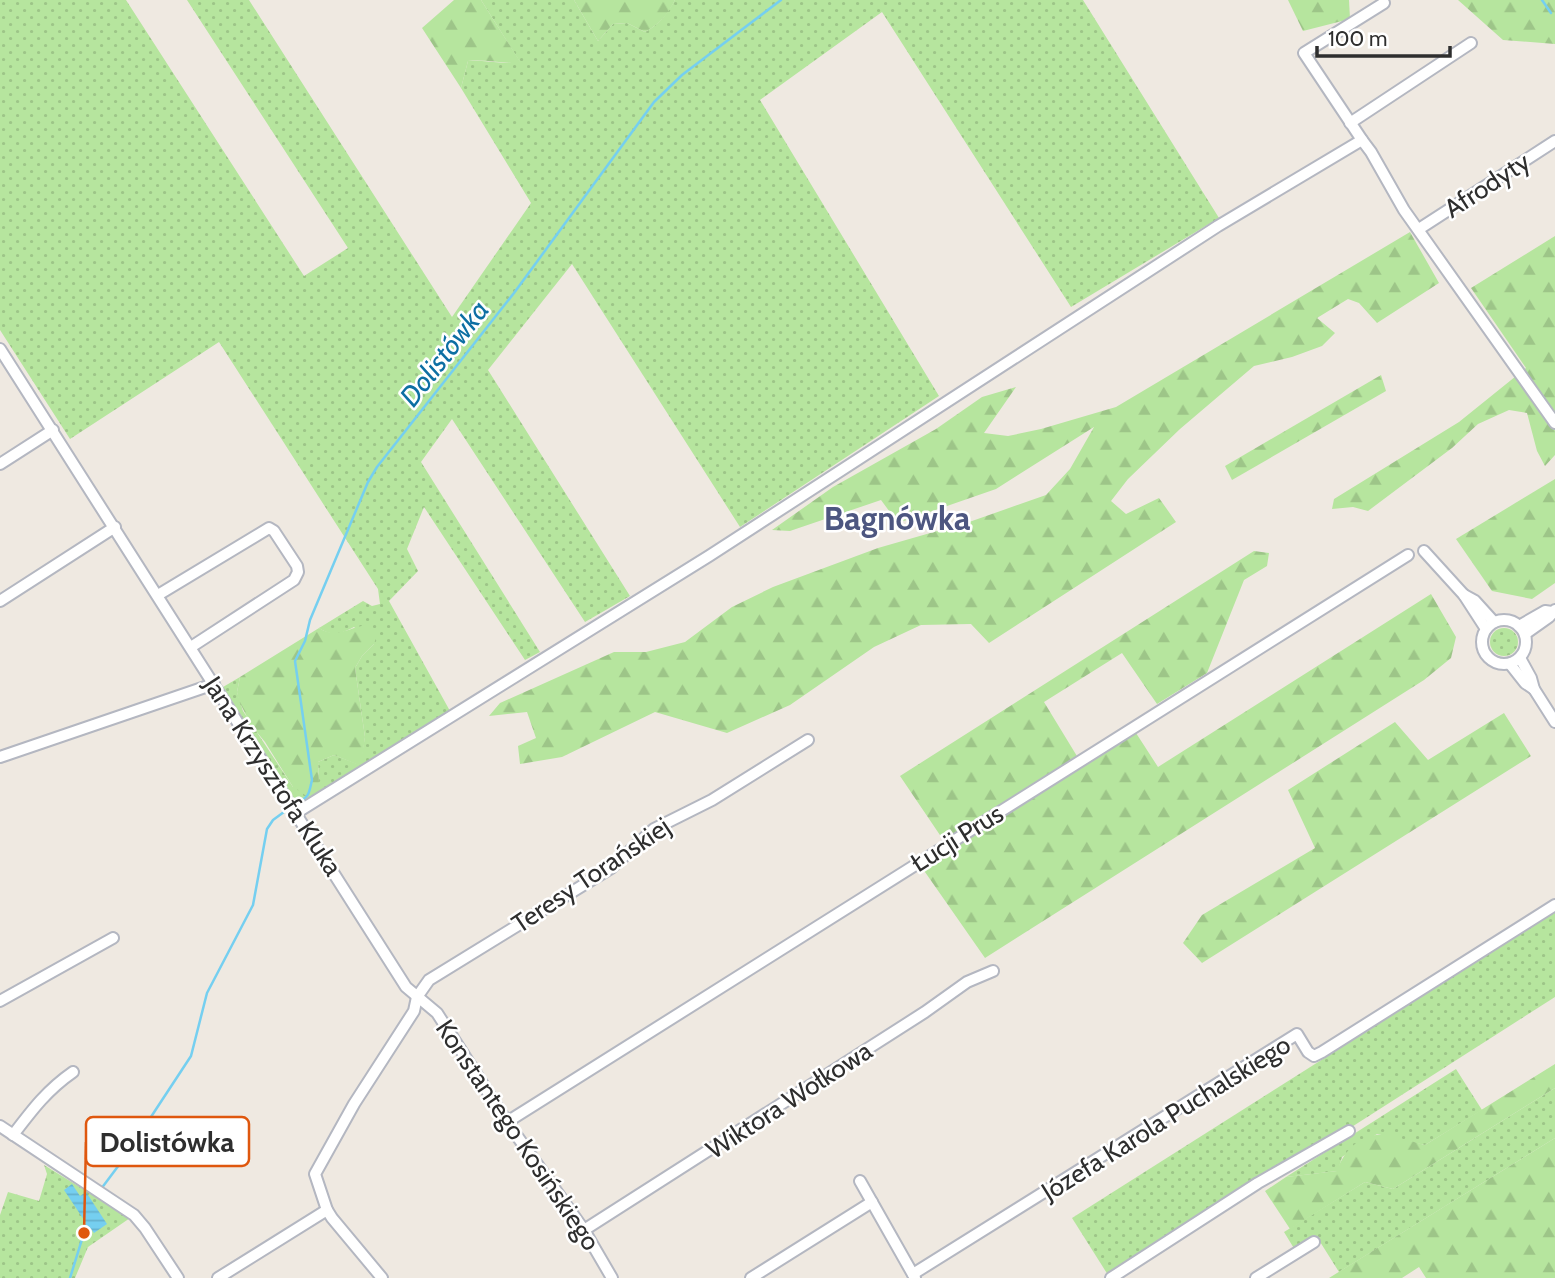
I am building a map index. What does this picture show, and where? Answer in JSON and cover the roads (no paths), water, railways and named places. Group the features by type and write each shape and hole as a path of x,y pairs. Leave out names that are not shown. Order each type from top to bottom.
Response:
{"street":[{"path":"1384,3 1304,53 1371,152 1404,209 1555,424"},
{"path":"1350,123 1471,43"},
{"path":"296,813 709,556 1196,240 1362,140"},
{"name":"Afrodyty","path":"1419,229 1555,141"},
{"name":"Jana Krzysztofa Kluka","path":"0,349 407,987 417,997"},
{"path":"0,464 53,430"},
{"path":"0,601 115,527"},
{"path":"158,595 269,528 274,531 297,566 298,572 294,580 191,647"},
{"path":"1424,551 1464,595 1475,601 1490,626"},
{"name":"Łucji Prus","path":"507,1122 1408,555"},
{"path":"1522,630 1545,611 1554,611"},
{"path":"1508,620 1522,630 1526,647 1515,661 1499,664 1486,656 1482,642 1490,626 1508,620"},
{"path":"1515,661 1525,683 1534,689 1555,722"},
{"path":"0,757 214,684"},
{"name":"Teresy Torańskiej","path":"417,997 429,979 611,867 654,829 712,800 808,740"},
{"name":"Józefa Karola Puchalskiego","path":"914,1276 1297,1034 1308,1052 1314,1056 1555,905"},
{"path":"0,1001 113,938"},
{"name":"Wiktora Wołkowa","path":"584,1230 925,1012 967,982 993,971"},
{"path":"382,1278 327,1210 316,1178 317,1169 354,1104 414,1011 417,997"},
{"name":"Konstantego Kosińskiego","path":"417,997 437,1013 507,1122 584,1230 612,1278"},
{"path":"13,1135 45,1094 73,1072"},
{"path":"0,1126 134,1215 178,1278"},
{"path":"1111,1278 1258,1183 1349,1131"},
{"path":"860,1181 914,1276"},
{"path":"751,1278 872,1202"},
{"path":"218,1278 327,1210"},
{"path":"1256,1278 1314,1242"}],"water":[{"path":"72,1184 80,1196 86,1192 107,1224 94,1233 91,1229 84,1233 86,1223 64,1190"}],"waterway":[{"name":"Dolistówka","path":"298,802 307,796 312,780 295,661 368,482 377,467 514,293 654,102 682,75 781,0"},
{"path":"1542,0 1551,13"},
{"name":"Dolistówka","path":"101,1189 191,1056 207,993 253,905 267,829 273,820 288,809"},
{"name":"Dolistówka","path":"70,1278 87,1223"}],"place":[{"name":"Dolistówka","path":"84,1233"}],"district":[{"name":"Bagnówka","path":"897,518"}]}
